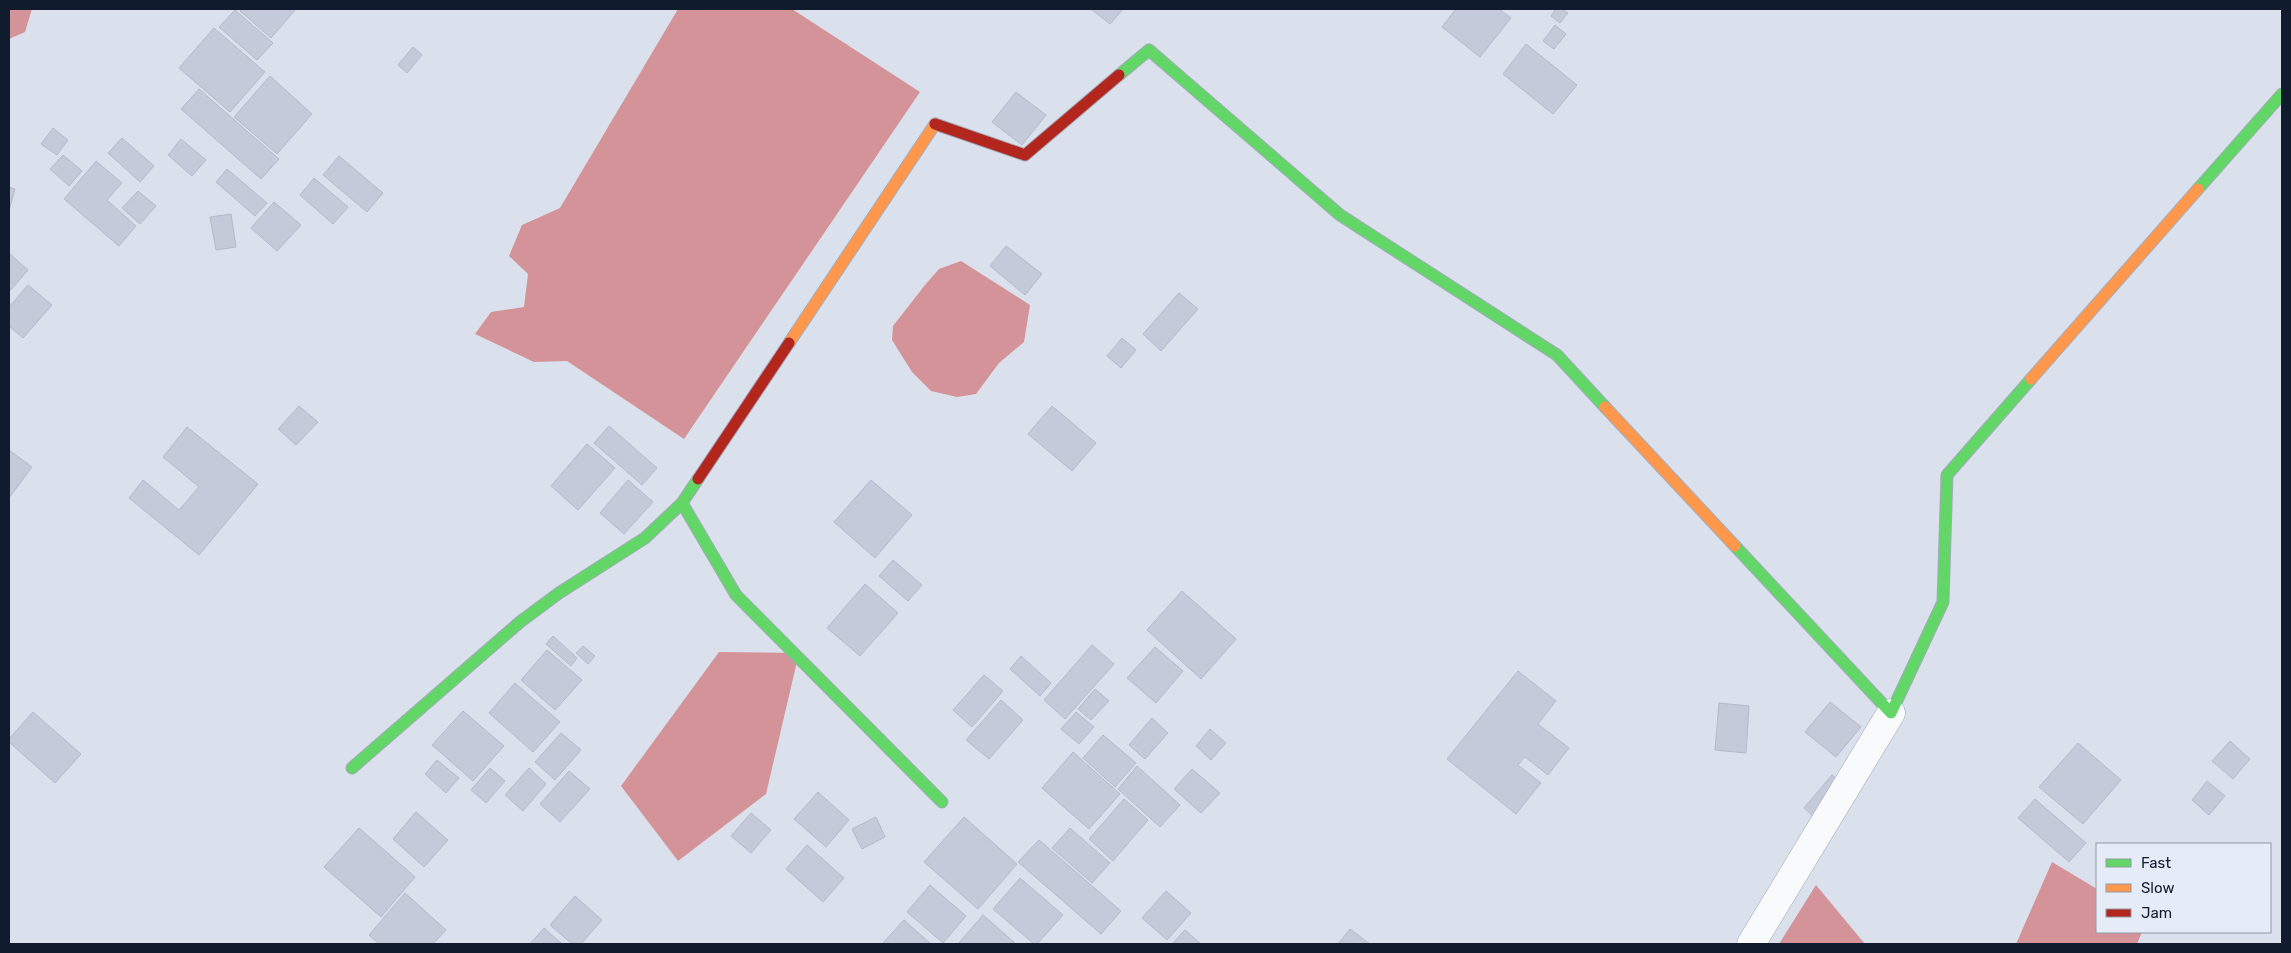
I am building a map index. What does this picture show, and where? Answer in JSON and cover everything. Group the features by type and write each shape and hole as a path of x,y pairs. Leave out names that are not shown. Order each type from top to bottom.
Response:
{"street":[{"path":"352,768 520,622 560,593 645,538 682,503 935,124 1025,155 1149,50 1340,216 1557,355 1891,714"},
{"path":"1750,944 1891,714 1943,602 1947,475 2282,94"},
{"path":"682,503 736,595 758,620 942,802"}],"shaded area":[{"path":"9,9 32,9 25,32 9,39"},
{"path":"678,9 792,9 920,92 684,439 567,361 534,362 475,334 491,312 524,307 528,274 509,256 522,225 560,208"},
{"path":"961,261 1030,305 1024,342 999,363 976,394 957,397 931,391 912,372 892,340 893,326 925,285 939,269"},
{"path":"719,652 799,653 766,794 678,861 621,786"},
{"path":"2052,862 2096,888 2096,933 2142,933 2137,944 2016,944"},
{"path":"1816,885 1865,944 1779,944"}],"building":[{"path":"243,9 296,9 271,38 240,11"},
{"path":"1091,9 1123,9 1110,24"},
{"path":"1456,9 1499,9 1511,18 1480,57 1442,27"},
{"path":"1556,9 1562,9 1568,13 1560,23 1551,16"},
{"path":"235,10 273,43 257,60 219,27"},
{"path":"1555,25 1566,34 1554,49 1543,41"},
{"path":"214,28 265,72 230,112 179,68"},
{"path":"1526,44 1577,85 1553,114 1503,74"},
{"path":"413,47 422,55 407,73 398,65"},
{"path":"270,76 312,114 277,154 234,117"},
{"path":"199,89 279,159 261,179 181,109"},
{"path":"1016,92 1046,115 1022,145 992,122"},
{"path":"53,128 68,140 57,155 41,144"},
{"path":"122,138 154,166 140,182 108,153"},
{"path":"181,139 206,160 192,176 168,155"},
{"path":"63,155 82,171 69,186 50,169"},
{"path":"339,156 383,193 367,212 323,175"},
{"path":"96,161 122,183 107,200 136,226 119,246 64,199"},
{"path":"227,169 267,203 255,216 216,182"},
{"path":"314,178 348,207 333,224 300,195"},
{"path":"9,187 15,189 9,211"},
{"path":"138,191 156,206 140,224 122,208"},
{"path":"274,202 301,225 277,251 251,228"},
{"path":"231,214 236,247 216,250 210,217"},
{"path":"1006,246 1042,274 1025,295 990,266"},
{"path":"9,253 28,270 9,292"},
{"path":"28,285 52,305 23,338 9,326 9,307"},
{"path":"1179,293 1198,309 1161,351 1143,334"},
{"path":"1122,338 1136,350 1121,368 1107,356"},
{"path":"299,406 318,422 296,445 278,429"},
{"path":"1052,406 1096,443 1072,471 1028,434"},
{"path":"609,426 657,468 642,485 594,443"},
{"path":"187,427 258,484 199,555 129,498 143,480 179,510 199,487 163,457"},
{"path":"587,444 615,468 578,510 551,486"},
{"path":"9,450 32,467 9,498"},
{"path":"628,480 653,502 624,534 600,513"},
{"path":"871,480 912,515 875,558 834,522"},
{"path":"893,560 922,585 908,601 879,576"},
{"path":"865,584 898,613 860,656 827,628"},
{"path":"1182,591 1236,639 1201,679 1147,630"},
{"path":"553,636 577,658 571,666 546,644"},
{"path":"1092,645 1114,664 1065,719 1044,700"},
{"path":"583,646 595,656 588,664 576,653"},
{"path":"1155,647 1183,671 1156,703 1127,678"},
{"path":"547,650 582,680 555,710 521,680"},
{"path":"1021,656 1051,683 1040,696 1010,669"},
{"path":"1518,671 1556,701 1538,724 1569,748 1548,775 1525,757 1518,765 1541,783 1516,814 1447,759"},
{"path":"984,675 1003,691 972,727 953,710"},
{"path":"515,683 560,722 533,752 489,713"},
{"path":"1095,689 1109,701 1091,720 1078,709"},
{"path":"1001,700 1023,720 989,759 966,740"},
{"path":"1830,702 1861,727 1836,757 1805,732"},
{"path":"1719,703 1749,706 1746,753 1715,750"},
{"path":"463,711 504,746 473,781 432,745"},
{"path":"33,712 81,754 55,783 9,742 9,739"},
{"path":"1076,712 1094,727 1079,744 1061,729"},
{"path":"1152,718 1168,733 1145,759 1129,745"},
{"path":"1210,729 1226,743 1211,760 1196,746"},
{"path":"561,733 581,750 555,780 535,762"},
{"path":"1103,735 1136,763 1115,787 1083,758"},
{"path":"2230,741 2250,759 2233,779 2212,761"},
{"path":"2078,743 2121,780 2083,824 2039,787"},
{"path":"1073,752 1120,794 1089,829 1042,788"},
{"path":"437,760 459,778 446,793 425,774"},
{"path":"1137,766 1180,805 1160,827 1118,789"},
{"path":"490,768 505,781 486,803 471,790"},
{"path":"529,768 546,784 523,811 505,795"},
{"path":"1192,769 1220,793 1201,813 1174,789"},
{"path":"569,771 590,789 560,822 540,804"},
{"path":"1832,775 1843,783 1815,818 1804,808"},
{"path":"2207,781 2225,796 2209,815 2192,800"},
{"path":"818,792 849,820 826,847 794,819"},
{"path":"1124,799 1148,820 1113,861 1089,839"},
{"path":"2035,799 2086,843 2069,862 2018,818"},
{"path":"416,812 448,840 424,867 393,839"},
{"path":"751,813 771,830 751,853 731,836"},
{"path":"876,817 885,837 862,849 852,829"},
{"path":"964,817 1017,864 978,909 924,862"},
{"path":"359,828 415,877 381,917 324,867"},
{"path":"1070,828 1110,863 1092,883 1052,848"},
{"path":"1039,840 1121,911 1101,934 1018,862"},
{"path":"807,845 844,878 823,902 786,869"},
{"path":"1020,878 1063,915 1037,944 1034,944 993,909"},
{"path":"930,885 966,916 943,943 907,912"},
{"path":"1166,891 1191,913 1167,940 1142,918"},
{"path":"405,893 446,930 433,944 379,944 369,935"},
{"path":"575,896 602,920 581,944 572,944 550,925"},
{"path":"983,915 1016,944 958,944"},
{"path":"904,920 931,944 882,944"},
{"path":"544,928 562,944 530,944"},
{"path":"1350,929 1370,944 1338,944"},
{"path":"1185,930 1201,944 1172,944"}],"traffic: fast":[{"path":"1119,75 1149,50 1340,215 1557,355 1605,407"},
{"path":"2198,189 2282,94"},
{"path":"1735,546 1891,713 1943,602 1947,475 2031,379"},
{"path":"352,768 520,622 559,593 645,538 682,503 698,479"},
{"path":"682,503 736,595 942,802"}],"traffic: slow":[{"path":"789,343 935,124"},
{"path":"2031,379 2198,189"},
{"path":"1605,407 1735,546"}],"traffic: jam":[{"path":"935,124 1025,155 1119,75"},
{"path":"698,479 789,343"}]}
